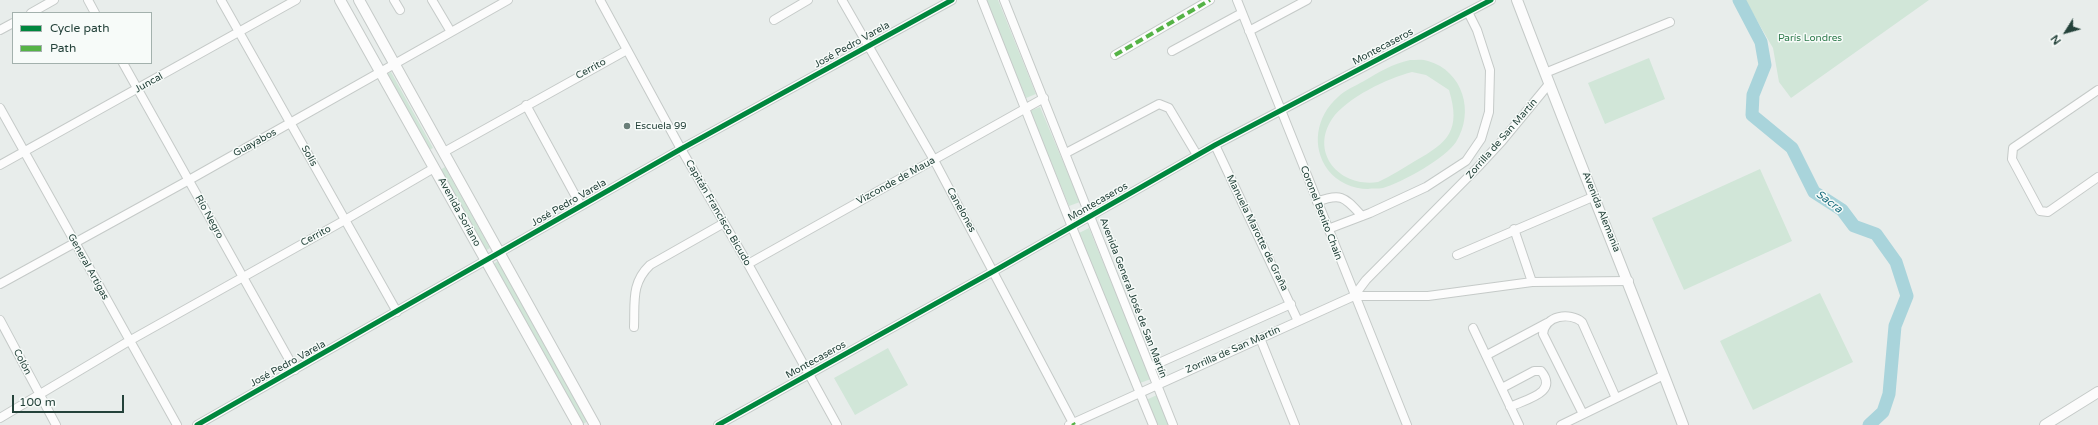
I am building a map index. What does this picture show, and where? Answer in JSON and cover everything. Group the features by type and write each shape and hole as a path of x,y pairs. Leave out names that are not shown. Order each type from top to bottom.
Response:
{"street":[{"path":"33,12 54,0"},
{"path":"88,0 95,12"},
{"name":"Solís","path":"221,0 397,312"},
{"name":"Juncal","path":"0,165 239,34 296,0"},
{"name":"Avenida Soriano","path":"340,0 578,425"},
{"name":"Avenida Soriano","path":"359,0 444,152 498,253 595,425"},
{"path":"394,0 400,10"},
{"path":"432,0 451,32"},
{"name":"Guayabos","path":"0,284 189,180 508,0"},
{"name":"Capitán Francisco Bicudo","path":"600,0 681,149 748,264 837,425"},
{"path":"774,20 808,0"},
{"name":"Canelones","path":"842,0 934,160 994,271 1071,424"},
{"name":"José Pedro Varela","path":"197,425 681,149 952,0"},
{"path":"982,0 1072,227 1153,425"},
{"name":"Avenida General José de San Martín","path":"1004,0 1173,425"},
{"path":"1115,55 1210,0"},
{"name":"Coronel Benito Chain","path":"1237,0 1406,425"},
{"path":"1250,31 1307,0"},
{"name":"Montecaseros","path":"718,425 994,271 1215,145 1491,0"},
{"name":"Avenida Alemania","path":"1517,0 1549,84 1629,281 1683,425"},
{"path":"1328,229 1362,216 1426,187 1466,161 1481,139 1489,112 1490,70 1477,30 1468,12"},
{"path":"1172,51 1242,13"},
{"path":"1545,73 1670,22"},
{"path":"0,30 12,24"},
{"name":"Cerrito","path":"0,418 129,341 345,220 434,168 444,152 627,50"},
{"name":"Río Negro","path":"124,64 295,370"},
{"name":"Zorrilla de San Martín","path":"1354,296 1366,280 1502,141 1549,84"},
{"path":"2098,90 2013,148 2011,154 2012,159 2040,211 2043,212 2048,212 2098,177"},
{"name":"Vizconde de Maua","path":"748,264 1044,98"},
{"path":"1066,153 1159,104 1168,108 1197,155"},
{"path":"526,105 581,206"},
{"name":"General Artigas","path":"0,108 176,425"},
{"name":"Manuela Marotte de Graña","path":"1215,145 1298,321"},
{"path":"1317,202 1331,196 1339,196 1349,202 1362,216"},
{"path":"1457,255 1514,229 1594,196"},
{"path":"634,327 636,288 640,275 650,265 724,223"},
{"path":"1514,229 1532,282"},
{"name":"Zorrilla de San Martín","path":"1071,424 1140,391 1354,296 1428,296 1532,282 1629,281"},
{"path":"1150,367 1291,304"},
{"path":"1486,355 1565,315 1576,317 1582,322 1616,398"},
{"name":"Colón","path":"0,320 56,425"},
{"path":"1547,323 1543,334 1583,414"},
{"path":"1473,328 1519,425"},
{"path":"1260,338 1295,425"},
{"path":"1502,388 1534,371 1541,371 1547,378 1547,386 1543,392 1510,407"},
{"path":"1561,425 1664,375"},
{"path":"2045,425 2098,392"}],"green space":[{"path":"986,0 998,0 1036,94 1026,98"},
{"name":"París Londres","path":"1745,0 1929,0 1791,98 1779,82 1773,48"},
{"path":"1649,58 1665,99 1605,124 1588,83"},
{"path":"1410,60 1426,60 1440,66 1450,74 1457,83 1465,106 1465,118 1462,130 1456,142 1443,155 1433,162 1401,181 1391,185 1383,188 1362,189 1346,184 1336,178 1328,170 1319,152 1318,132 1325,113 1338,97 1350,88 1386,69","holes":["1412,72 1426,75 1449,90 1454,115 1449,133 1444,141 1427,154 1378,182 1352,180 1341,174 1332,166 1327,156 1324,144 1326,132 1332,119 1338,111 1357,96 1391,79"]},
{"path":"391,72 433,148 429,150 387,74"},
{"path":"1040,107 1080,202 1069,206 1030,111"},
{"path":"445,167 490,248 485,251 440,170"},
{"path":"1760,169 1792,241 1684,290 1652,218"},
{"path":"1089,228 1151,379 1140,383 1079,233"},
{"path":"498,261 588,421 583,424 492,265"},
{"path":"1820,293 1853,362 1753,410 1720,341"},
{"path":"888,348 908,385 855,415 834,378"},
{"path":"1157,395 1169,425 1157,425 1146,400"}],"waterway":[{"name":"Sacra","path":"1739,0 1761,42 1765,65 1753,95 1752,115 1792,148 1814,192 1842,210 1854,226 1876,234 1896,262 1907,296 1895,326 1889,394 1883,412 1869,425"}],"marked path":[{"path":"1115,55 1210,0"}],"cycle path":[{"path":"197,425 681,149 952,0"},
{"path":"718,425 994,271 1215,145 1491,0"}],"place":[{"name":"Escuela 99","path":"627,126"}]}
